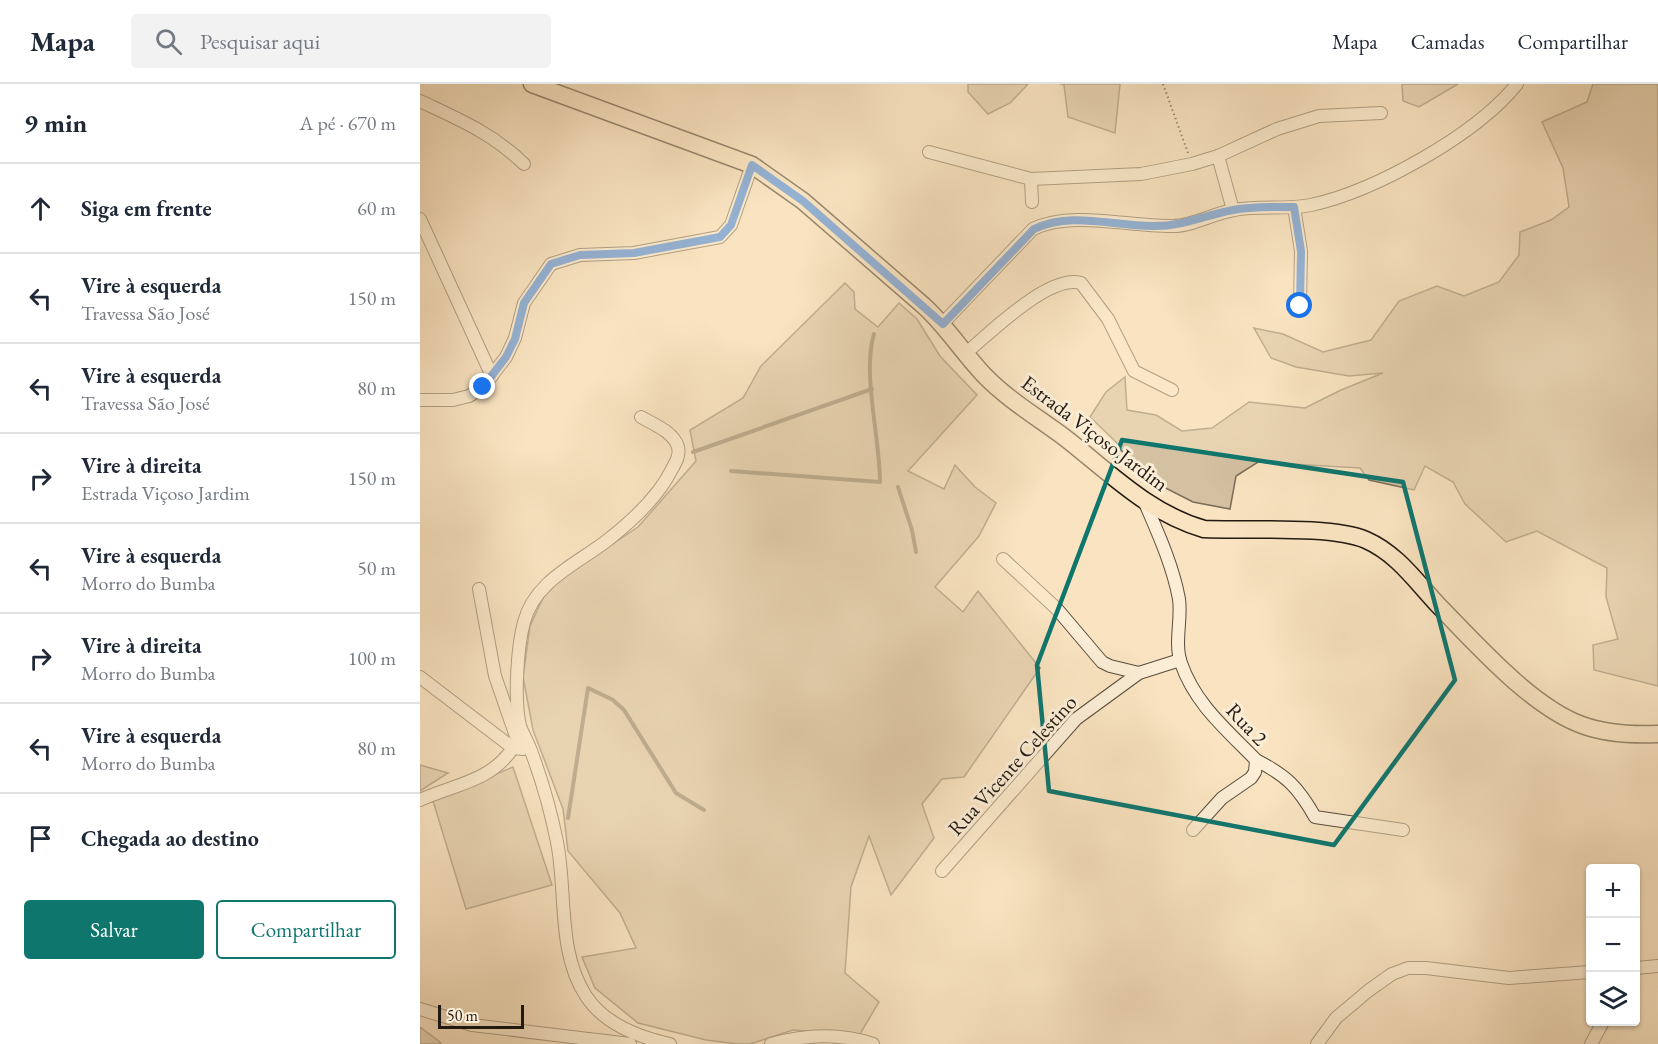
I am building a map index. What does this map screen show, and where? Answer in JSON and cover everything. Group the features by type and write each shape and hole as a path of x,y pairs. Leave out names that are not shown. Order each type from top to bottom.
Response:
{"main road":[{"name":"Estrada Viçoso Jardim","path":"532,84 752,165 803,201 943,324 999,389 1105,468 1145,503 1188,525 1204,529 1322,533 1366,540 1401,563 1440,607 1539,701 1581,725 1602,731 1658,734"}],"street":[{"path":"943,324 1034,229 1045,224 1073,219 1124,225 1178,226 1233,210 1311,205 1348,192 1430,156 1505,99 1517,84"},
{"path":"420,101 491,136 524,164"},
{"path":"929,152 1031,179 1141,174 1192,164 1218,156 1303,120 1319,116 1381,113"},
{"path":"1218,156 1233,210"},
{"path":"420,400 453,400 469,396 492,376 515,339 524,303 551,264 580,255 634,253 720,237 731,225 752,165"},
{"path":"1031,179 1032,202"},
{"path":"1294,207 1301,251 1300,306"},
{"path":"420,219 426,247 492,376"},
{"path":"966,353 1037,297 1051,288 1074,281 1081,283 1108,319 1134,370 1172,390"},
{"path":"522,749 518,691 520,655 524,622 534,599 555,577 609,539 631,519 665,483 679,456 674,440 666,432 641,417"},
{"path":"1145,503 1161,539 1179,599 1180,660"},
{"path":"1003,559 1057,609 1102,662 1139,673"},
{"path":"479,589 495,676 557,842 572,972 586,997 602,1015 651,1042 670,1044"},
{"name":"Rua Vicente Celestino","path":"942,871 1076,719 1116,686 1139,673 1180,660"},
{"name":"Rua 2","path":"1180,660 1199,699 1257,760 1251,778 1222,798 1193,830"},
{"path":"420,677 522,749"},
{"path":"420,800 488,773 522,749"},
{"path":"1257,760 1279,772 1299,789 1315,817 1403,830"},
{"path":"1640,968 1658,966"},
{"path":"1317,1044 1336,1018 1368,991 1392,974 1408,968 1509,978 1586,972"},
{"path":"420,1009 472,1025 630,1044"},
{"path":"1591,1044 1601,1026"},
{"path":"771,1044 800,1037 830,1036 873,1044"}],"path":[{"path":"1163,84 1192,164"}],"highlighted area":[{"path":"1122,440 1403,482 1455,680 1334,845 1049,791 1037,665"}],"shaded area":[{"path":"968,84 1028,84 1010,103 988,114 968,92"},
{"path":"1060,84 1120,84 1115,133 1068,117 1064,85"},
{"path":"1402,84 1458,84 1419,107 1403,101"},
{"path":"1593,84 1658,84 1658,686 1594,670 1593,645 1618,639 1606,597 1607,568 1537,531 1506,542 1465,504 1453,482 1425,466 1414,490 1369,480 1360,468 1258,462 1236,476 1230,509 1193,502 1136,473 1116,442 1090,417 1106,392 1125,377 1127,410 1156,415 1182,431 1212,428 1249,402 1305,408 1383,373 1349,376 1296,367 1271,358 1254,328 1283,334 1323,352 1371,340 1399,301 1437,286 1464,296 1499,282 1519,255 1520,232 1551,220 1569,207 1563,168 1542,122 1587,102"},
{"path":"845,283 854,292 855,309 878,327 899,303 917,319 940,356 977,395 908,471 944,489 955,465 975,487 996,503 979,536 935,587 963,612 978,591 1040,668 964,777 942,779 922,804 934,838 891,895 869,836 851,887 845,973 879,1002 860,1034 793,1030 750,1044 706,1040 638,1023 595,988 582,957 636,948 620,913 568,851 563,809 533,730 523,677 530,626 548,587 638,527 696,461 690,430 743,398 761,366"},
{"path":"420,765 448,773 420,791"},
{"path":"513,767 552,885 466,909 433,801"},
{"path":"420,1027 440,1042 441,1044 420,1044"}],"waterway":[{"path":"731,471 880,482 870,367 874,334"},
{"path":"693,452 872,389"},
{"path":"898,487 912,530 916,552"},
{"path":"568,818 588,688 613,700 624,710 676,793 704,810"}],"route":[{"path":"483,387 506,357 515,339 524,303 551,264 580,255 634,253 710,241 720,237 728,231 731,225 752,165 803,201 943,324 1034,229 1045,224 1073,219 1124,225 1178,226 1233,210 1266,207 1294,207 1301,251 1300,306"}]}
